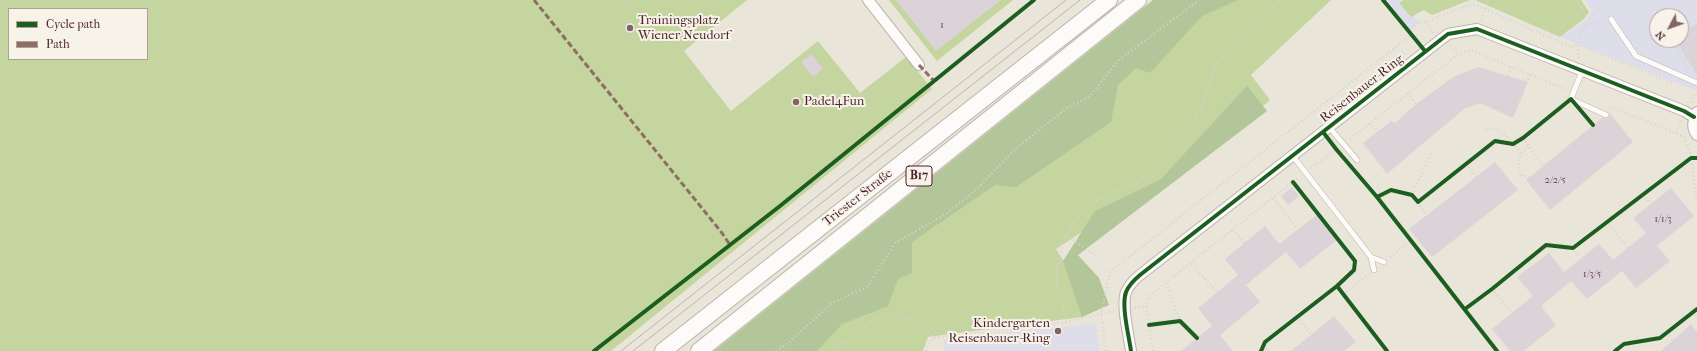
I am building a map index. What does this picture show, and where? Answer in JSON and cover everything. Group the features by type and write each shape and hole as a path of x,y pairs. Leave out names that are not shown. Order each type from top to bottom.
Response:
{"main road":[{"name":"Triester Straße","path":"663,351 1109,0"},
{"name":"Triester Straße","path":"699,351 1138,0"}],"street":[{"path":"868,0 919,65"},
{"name":"Reisenbauer-Ring","path":"1131,351 1124,302 1126,292 1131,284 1140,275 1448,34 1477,29 1684,111 1695,114 1693,124 1697,135"}],"lane":[{"path":"1611,19 1636,56 1697,83"},
{"path":"1582,70 1571,99 1606,115"},
{"path":"1329,127 1357,160"},
{"path":"1292,155 1370,257 1372,272"},
{"path":"1370,257 1386,261"}],"path":[{"path":"776,351 787,344 832,303 868,286 895,243 946,214 977,189 1015,149 1067,108 1090,96 1119,60 1199,0"},
{"path":"1066,322 1063,304 1057,288 1057,267 1066,235 1076,219 1090,204 1147,177 1162,166 1190,128 1200,109 1218,62 1231,45 1269,8 1284,0"},
{"path":"1484,9 1488,0"},
{"path":"1528,0 1552,34 1583,10 1576,0"},
{"path":"1408,31 1420,22 1426,22 1473,4 1574,48 1586,26 1601,4 1607,0"},
{"path":"1586,26 1611,19"},
{"path":"1403,24 1425,51"},
{"path":"1106,351 1101,314 1110,272 1411,35"},
{"path":"1577,44 1582,70"},
{"path":"1577,44 1675,84"},
{"path":"1677,48 1693,76"},
{"path":"1153,351 1146,306 1150,295 1458,54 1471,50 1573,92"},
{"path":"1508,76 1511,66"},
{"path":"1522,81 1528,81 1530,74"},
{"path":"1408,93 1416,104"},
{"path":"1610,107 1685,138 1691,158 1697,203"},
{"path":"1370,123 1378,131"},
{"path":"1486,130 1493,128 1501,131 1521,153"},
{"path":"1523,138 1543,166"},
{"path":"1529,147 1521,153 1518,169 1521,174 1529,177"},
{"path":"1412,195 1431,154"},
{"path":"1691,158 1697,158"},
{"path":"1467,163 1476,177"},
{"path":"1643,194 1651,204"},
{"path":"1273,198 1298,230"},
{"path":"1418,202 1426,215"},
{"path":"1606,222 1628,248"},
{"path":"1233,230 1244,243"},
{"path":"1066,235 1099,258"},
{"path":"1386,261 1411,240"},
{"path":"1573,248 1580,258"},
{"path":"1526,260 1532,266"},
{"path":"1190,264 1217,292"},
{"path":"1343,294 1372,272"},
{"path":"1166,283 1180,321 1197,338"},
{"path":"1492,289 1512,313"},
{"path":"926,351 928,345 935,338 999,332 1066,322 1125,310"},
{"path":"1296,317 1311,335"},
{"path":"833,351 876,318 915,319 935,338"},
{"path":"1149,325 1180,321"},
{"path":"1667,332 1673,340"},
{"path":"1263,346 1268,351"}],"shaded area":[{"path":"1383,0 1404,0 1399,4 1420,22 1408,31"},
{"path":"1585,0 1697,0 1697,91 1560,37 1586,20 1592,10"},
{"name":"Kindergarten Reisenbauer-Ring","path":"1096,323 1100,351 944,351 944,340"}],"green space":[{"path":"0,0 747,0 684,51 731,111 818,41 860,93 906,57 932,89 611,351 0,351"},
{"path":"889,0 1013,0 937,61"},
{"path":"1153,0 1238,0 1202,16 1150,73 1136,68 1118,85 1111,122 1016,187 995,185 912,242 912,273 898,279 888,306 842,324 817,351 714,351"},
{"path":"1155,0 1331,0 1251,75 1270,100 1232,133 1056,249 1082,291 1082,317 928,337 923,351 716,351"},
{"path":"1404,0 1470,0 1432,15 1424,10 1411,17 1399,3"},
{"path":"1475,0 1581,0 1589,12 1584,19 1560,37"},
{"path":"1247,86 1267,111 1078,255 1099,278 1109,305 1082,317 1063,261 1095,211 1160,180"}],"building":[{"path":"896,0 1001,0 936,51"},
{"path":"1697,23 1697,75 1680,48 1689,48 1689,28"},
{"path":"812,54 823,69 813,77 801,62"},
{"path":"1478,67 1528,82 1513,118 1480,103 1464,109 1387,174 1363,143 1391,121 1395,123 1416,104 1453,77"},
{"path":"1609,112 1633,142 1550,210 1526,180 1602,118 1609,118"},
{"path":"1495,162 1518,190 1432,257 1409,229"},
{"path":"1292,187 1299,196 1288,205 1281,196"},
{"path":"1671,188 1694,216 1657,246 1670,261 1636,288 1622,271 1587,299 1571,281 1541,306 1556,325 1524,351 1510,351 1492,329 1533,296 1517,277 1549,253 1564,272 1599,244 1613,260 1646,233 1633,218"},
{"path":"1318,214 1338,239 1300,269 1286,252 1246,285 1260,302 1220,335 1233,351 1181,351 1212,326 1198,308 1238,275 1225,259 1265,226 1279,244"},
{"path":"1334,316 1356,342 1344,351 1291,351"},
{"path":"1691,324 1697,332 1697,351 1661,351"}],"tram line":[{"path":"621,351 1066,0"},
{"path":"633,351 1080,0"}],"marked path":[{"path":"534,0 722,233 730,245"},
{"path":"919,65 934,81"}],"cycle path":[{"path":"594,351 780,206 1034,0"},
{"path":"1383,0 1425,51"},
{"path":"1131,351 1124,305 1126,292 1134,281 1448,34 1477,29 1684,111 1694,117"},
{"path":"1377,197 1391,190 1412,195 1418,202 1495,141 1513,144 1523,138 1571,99 1593,125"},
{"path":"1323,132 1377,197 1497,351"},
{"path":"1465,309 1546,245 1573,248 1691,158 1697,158"},
{"path":"1293,182 1355,261 1354,270 1337,286"},
{"path":"1261,351 1265,342 1337,286 1387,351"},
{"path":"1615,351 1624,344 1660,338 1697,309"},
{"path":"1149,325 1180,321 1197,338"}],"place":[{"name":"Trainingsplatz Wiener Neudorf","path":"630,28"},
{"name":"Padel4Fun","path":"796,102"},
{"name":"Kindergarten Reisenbauer-Ring","path":"1058,331"}]}
